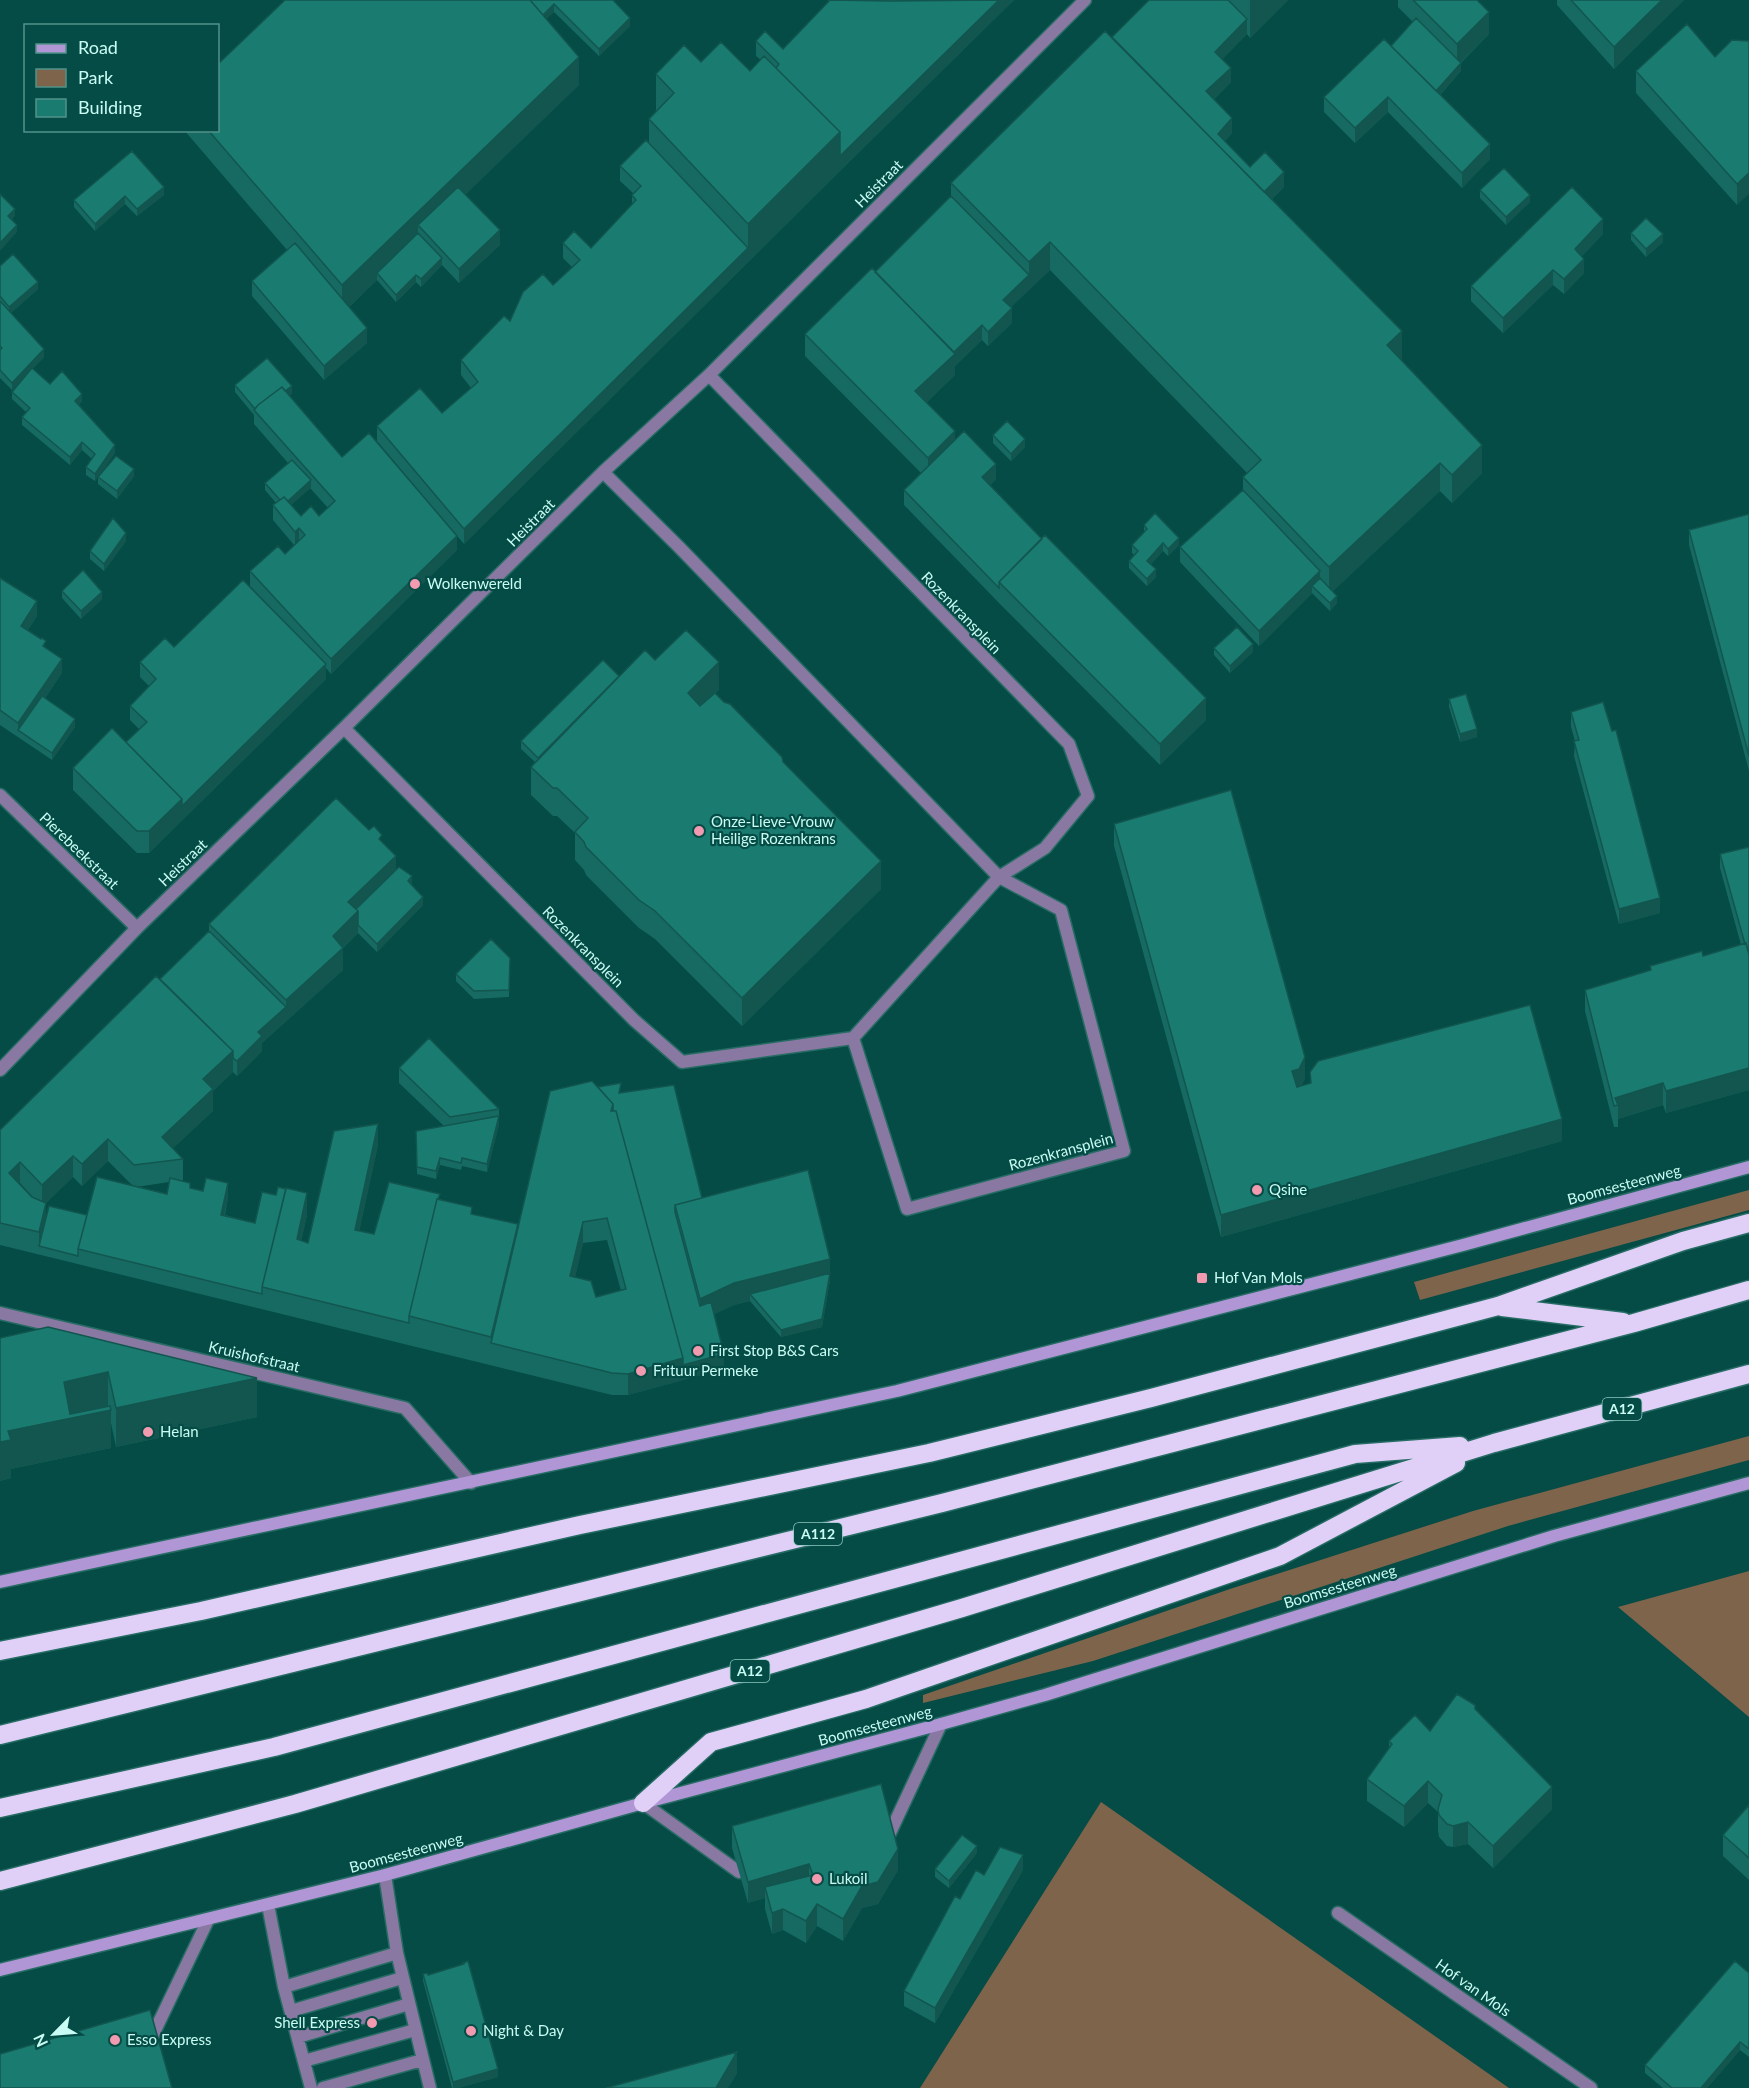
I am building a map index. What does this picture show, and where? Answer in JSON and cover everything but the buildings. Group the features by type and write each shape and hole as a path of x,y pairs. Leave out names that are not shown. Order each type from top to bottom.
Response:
{"highway":[{"path":"0,1651 201,1611 580,1525 929,1453 1151,1398 1498,1306 1683,1241 1749,1223"},
{"path":"1498,1306 1634,1323 1749,1290"},
{"name":"A112","path":"0,1735 942,1503 1634,1323"},
{"name":"A12","path":"0,1881 341,1791 962,1608 1494,1443 1749,1374"},
{"path":"643,1803 711,1742 866,1699 1280,1556 1494,1443"},
{"path":"0,1808 285,1744 1355,1454 1494,1443"}],"main road":[{"name":"Boomsesteenweg","path":"0,1582 897,1391 1462,1245 1749,1167"},
{"name":"Boomsesteenweg","path":"0,1970 385,1875 643,1803 941,1724 1056,1691 1554,1536 1749,1483"}],"street":[{"name":"Heistraat","path":"0,1070 137,928 344,728 603,472 709,375 1085,0"},
{"name":"Rozenkransplein","path":"344,728 634,1020 682,1062 852,1038 999,877 1045,848 1088,796 1069,744 709,375"},
{"name":"Rozenkransplein","path":"603,472 679,547 999,877 1061,910 1124,1151 907,1209 852,1038"},
{"name":"Pierebeekstraat","path":"0,795 137,928"},
{"name":"Kruishofstraat","path":"0,1313 405,1408 471,1483"},
{"path":"866,1841 889,1835 941,1724"},
{"path":"643,1803 739,1872 762,1866"},
{"path":"385,1875 402,1978 430,2088"},
{"path":"268,1905 284,1987 311,2088"},
{"name":"Hof van Mols","path":"1338,1913 1591,2088"},
{"path":"142,2058 208,1920"},
{"path":"284,1987 397,1953"},
{"path":"291,2011 402,1978"},
{"path":"298,2037 409,2004"},
{"path":"304,2061 415,2030"},
{"path":"323,2088 422,2060"}],"green space":[{"path":"1749,1190 1749,1210 1420,1300 1414,1282"},
{"path":"1749,1436 1749,1460 1508,1526 1093,1661 923,1703 923,1695 1230,1589 1473,1511"},
{"path":"1749,1571 1749,1717 1618,1607"},
{"path":"1101,1802 1509,2088 920,2088"}],"place":[{"name":"Wolkenwereld","path":"415,584"},
{"name":"Onze-Lieve-Vrouw Heilige Rozenkrans","path":"699,831"},
{"name":"Qsine","path":"1257,1190"},
{"name":"Hof Van Mols","path":"1202,1278"},
{"name":"First Stop B&S Cars","path":"698,1351"},
{"name":"Frituur Permeke","path":"641,1371"},
{"name":"Helan","path":"148,1432"},
{"name":"Lukoil","path":"817,1879"},
{"name":"Shell Express","path":"372,2023"},
{"name":"Night & Day","path":"471,2031"},
{"name":"Esso Express","path":"115,2040"}]}
